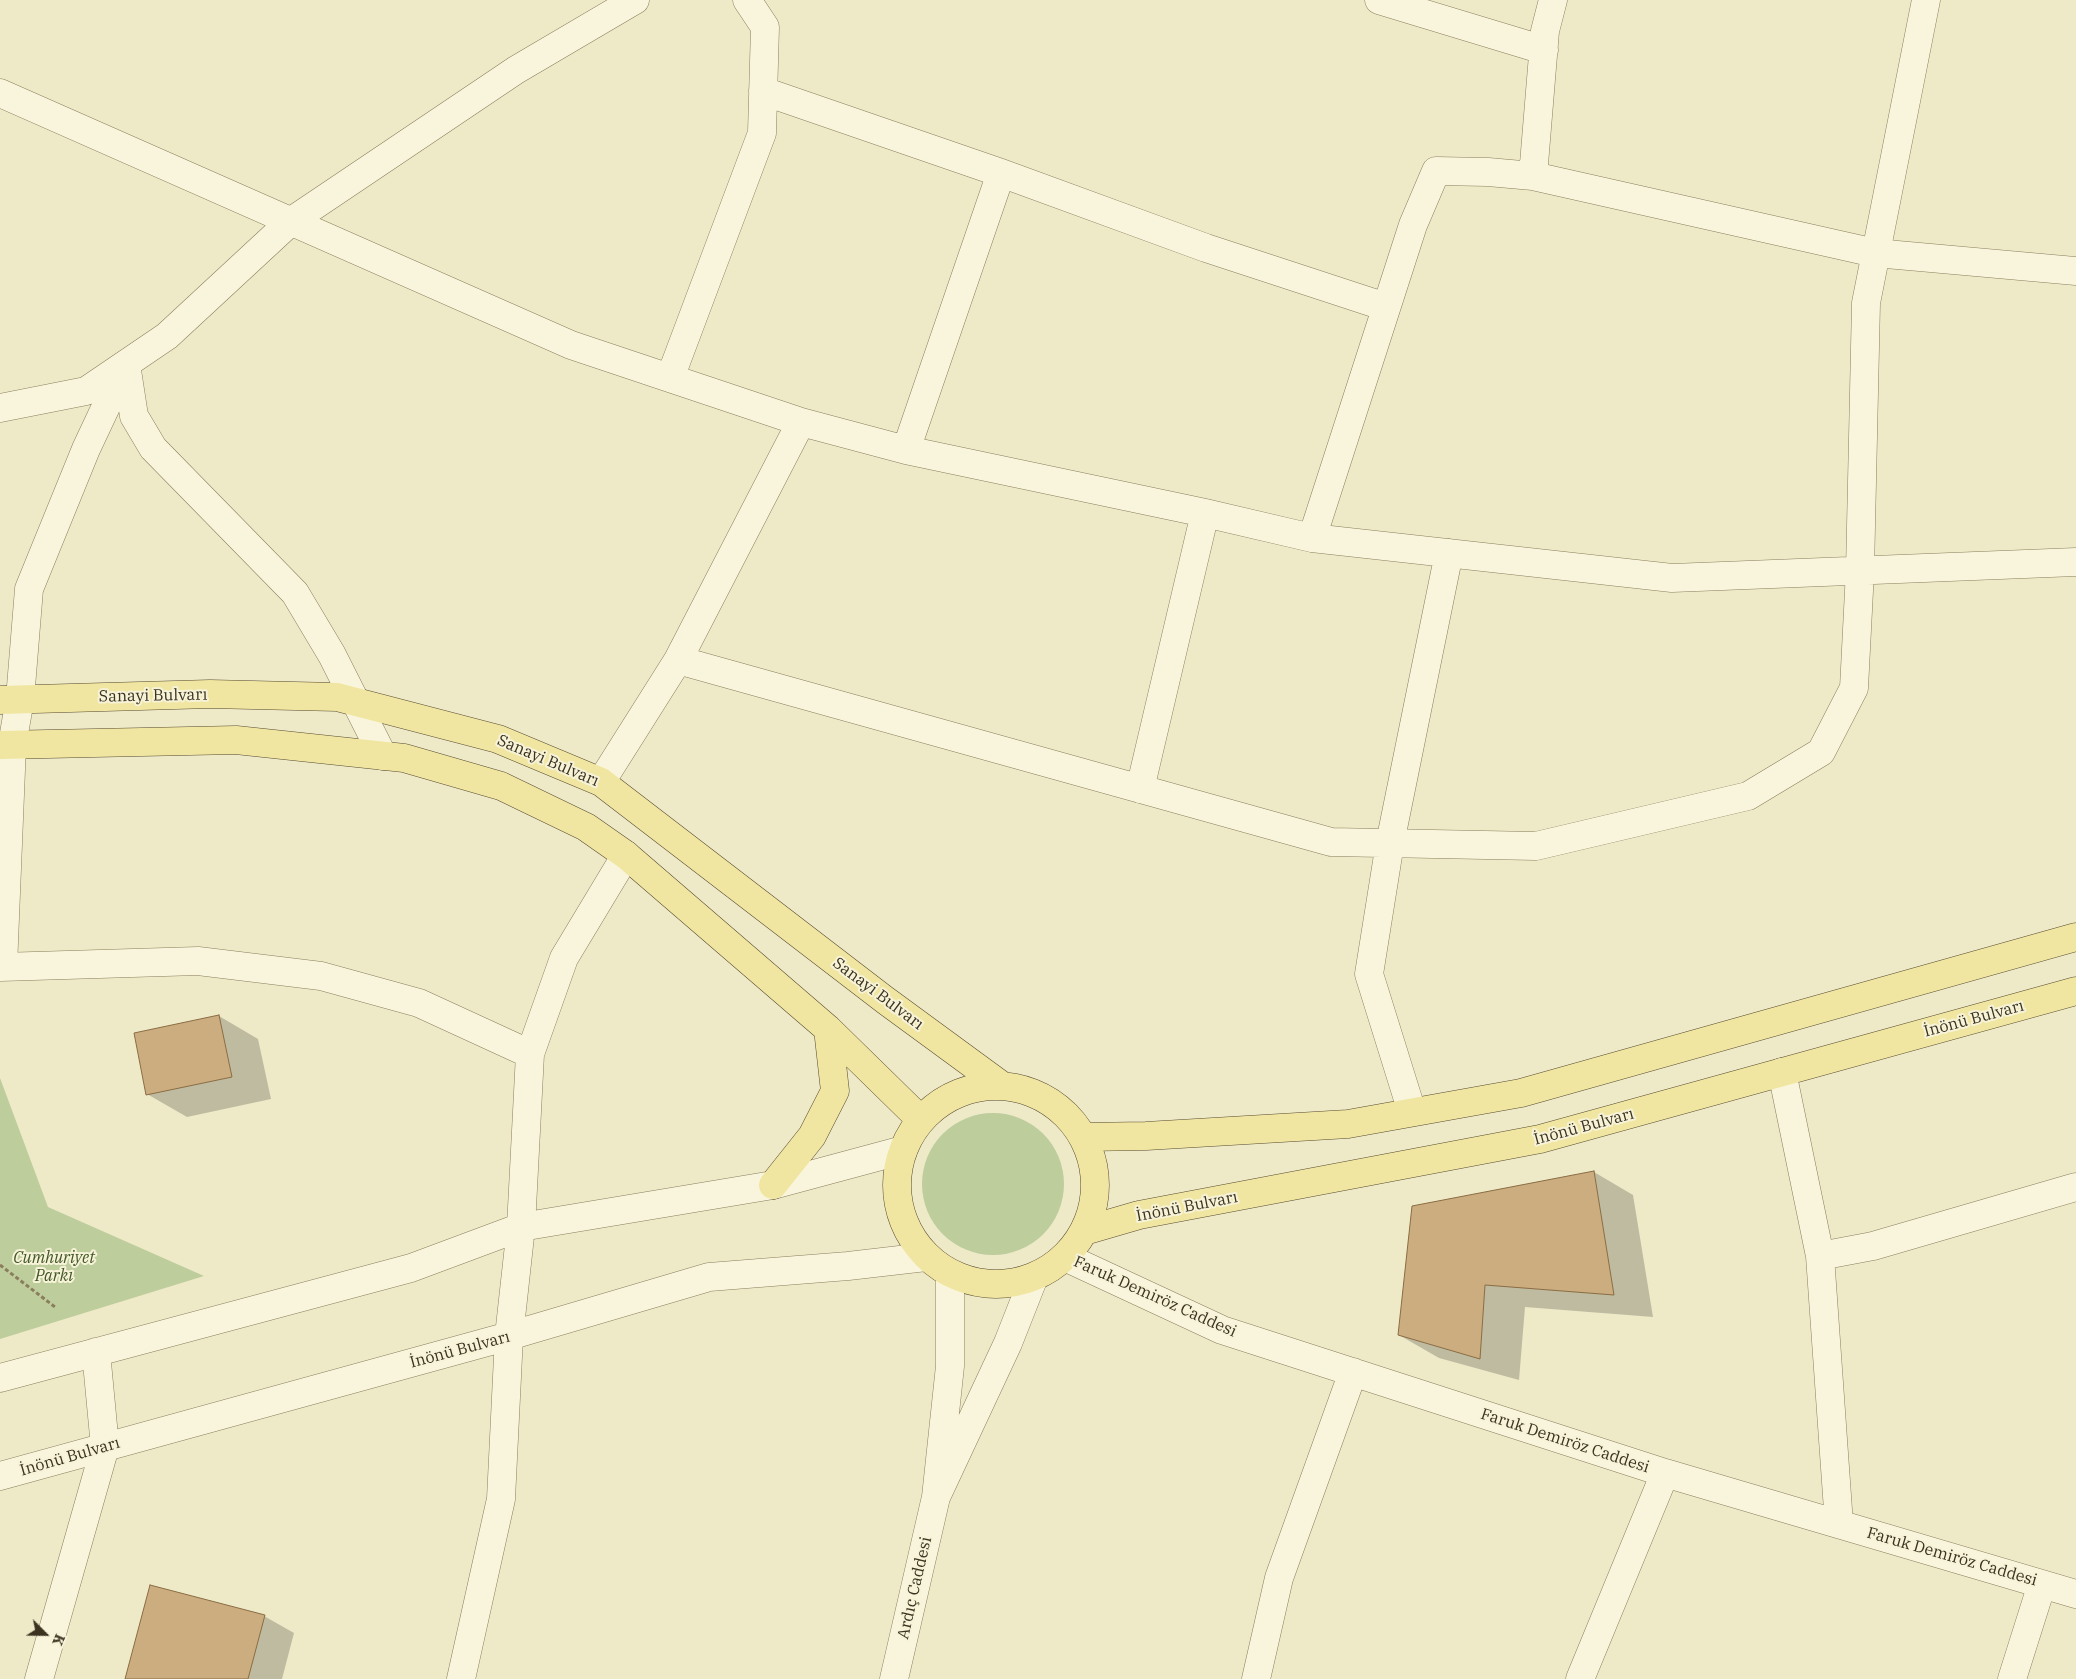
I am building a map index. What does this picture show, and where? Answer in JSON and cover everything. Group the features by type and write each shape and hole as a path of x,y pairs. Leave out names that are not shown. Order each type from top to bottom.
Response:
{"main road":[{"name":"Sanayi Bulvarı","path":"10,699 210,694 337,698 498,739 601,782 885,1000 1001,1086"},
{"path":"6,745 236,740 404,758 501,786 586,827 626,855 828,1029 920,1118"},
{"path":"1083,1137 1146,1136 1348,1124 1521,1093 2076,938"},
{"name":"İnönü Bulvarı","path":"1084,1231 1138,1215 1540,1139 2076,991"},
{"path":"773,1184 812,1136 835,1091 828,1029"},
{"path":"1001,1086 1034,1092 1062,1111 1083,1137 1094,1168 1094,1200 1084,1231 1065,1257 1050,1268 1034,1277 1006,1284 978,1283 950,1274 926,1257 909,1234 898,1207 896,1178 903,1150 920,1118 942,1102 970,1088 1001,1086"}],"street":[{"path":"0,408 86,391 167,336 290,222 516,70 635,0"},
{"path":"1379,0 1544,50"},
{"path":"1533,176 1546,31 1553,0"},
{"path":"678,660 1330,842 1536,846 1748,796 1821,752 1854,688 1860,571 1866,303 1926,0"},
{"path":"670,378 762,133 765,27 750,1"},
{"path":"763,91 1001,173 1206,248 1386,307"},
{"path":"0,93 571,345 801,422 906,450 1205,513 1312,538 1672,578 2076,562"},
{"path":"1312,538 1413,225 1436,171 1488,172 1533,176 1876,253 2076,271"},
{"path":"906,450 1001,173"},
{"path":"126,364 86,449 29,590 10,699 6,745 2,967 198,961 320,976 419,1003 530,1054"},
{"path":"126,364 134,416 153,448 295,593 332,655 383,756"},
{"path":"601,782 678,660 801,422"},
{"path":"1140,789 1205,513"},
{"path":"1412,1112 1369,974 1390,843 1448,553"},
{"path":"461,1679 501,1499 509,1336 521,1227 530,1054 564,958 626,855"},
{"path":"1782,1072 1820,1256 1839,1524"},
{"path":"0,1378 411,1268 521,1227 773,1184 903,1150"},
{"path":"1820,1256 1873,1246 2076,1187"},
{"name":"İnönü Bulvarı","path":"0,1476 509,1336 709,1277 848,1266 926,1257"},
{"name":"Faruk Demiröz Caddesi","path":"1065,1257 1222,1330 1665,1473 2076,1594"},
{"path":"936,1497 950,1366 950,1274"},
{"path":"936,1497 1008,1343 1034,1277"},
{"path":"39,1679 105,1447 96,1352"},
{"path":"1256,1679 1279,1578 1353,1372"},
{"path":"1580,1679 1665,1473"},
{"name":"Ardıç Caddesi","path":"894,1679 936,1497"},
{"path":"2012,1679 2042,1584"}],"path":[{"path":"0,1265 55,1307"}],"green space":[{"name":"Cumhuriyet Parkı","path":"0,1078 48,1207 204,1276 0,1339"},
{"path":"993,1113 1020,1119 1032,1125 1043,1134 1052,1145 1058,1157 1064,1184 1058,1211 1052,1223 1043,1234 1032,1243 1020,1249 993,1255 966,1249 954,1243 943,1234 934,1223 928,1211 922,1184 928,1157 934,1145 943,1134 954,1125 966,1119"}],"building":[{"path":"219,1015 232,1077 146,1095 134,1033"},
{"path":"1594,1171 1614,1295 1485,1285 1480,1359 1398,1335 1412,1206"},
{"path":"150,1585 265,1615 248,1679 125,1679"}]}
